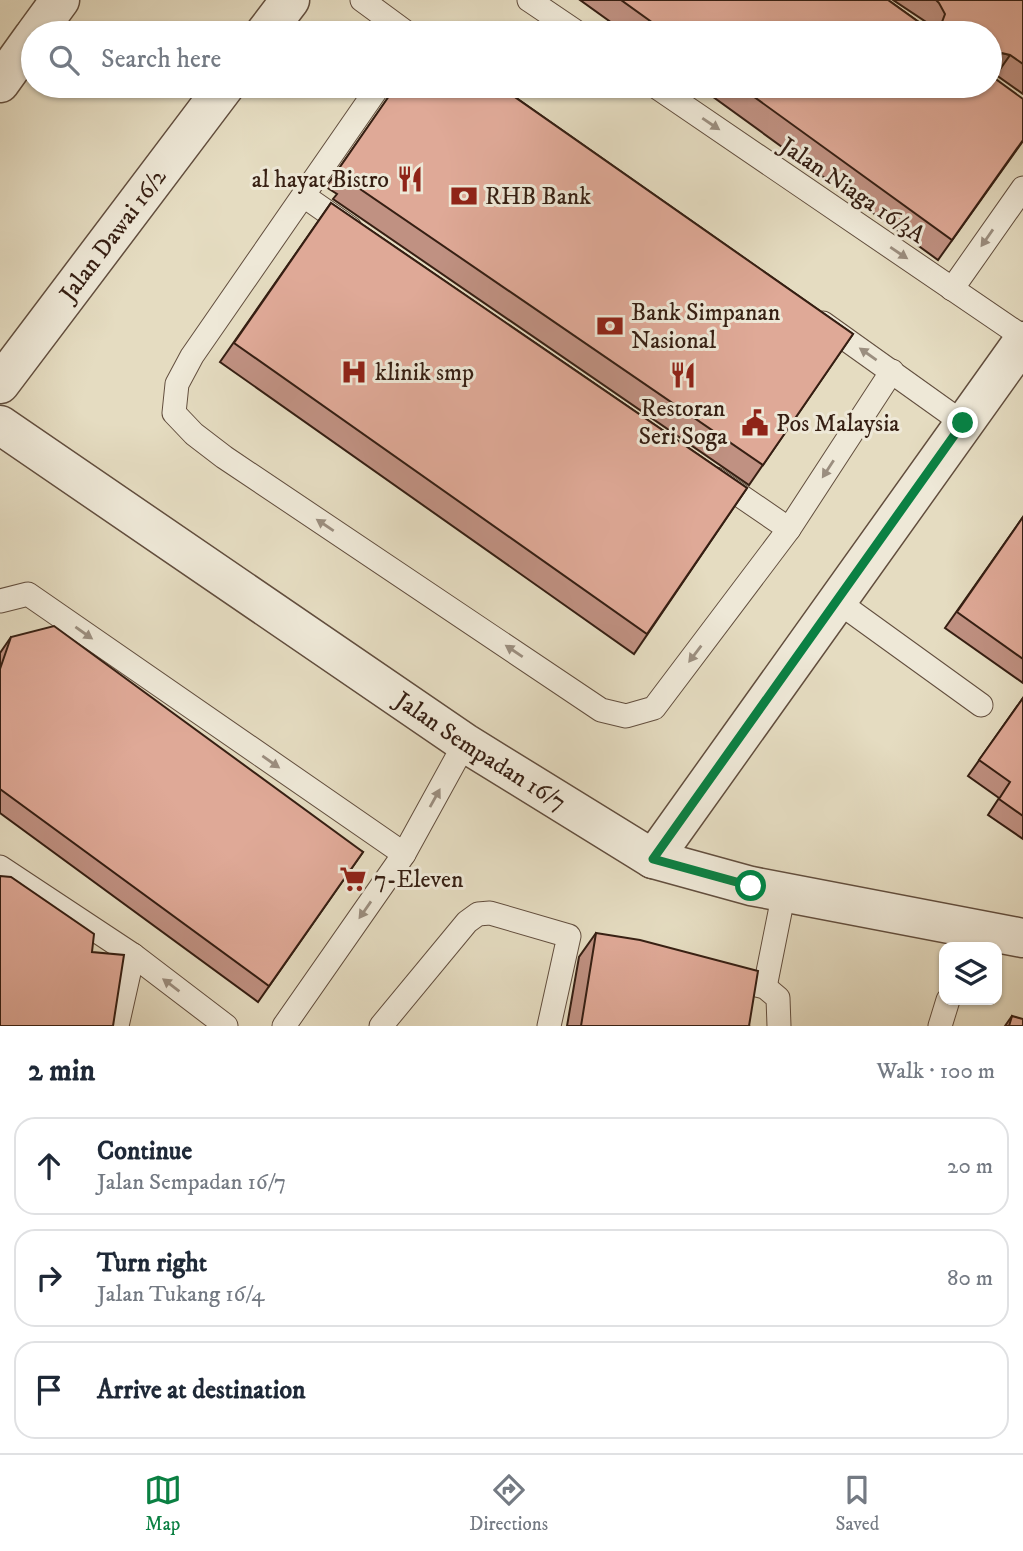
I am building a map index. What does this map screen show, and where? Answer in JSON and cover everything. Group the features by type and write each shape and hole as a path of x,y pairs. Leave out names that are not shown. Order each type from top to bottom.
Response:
{"street":[{"path":"45,21 60,0"},
{"path":"274,21 290,0"},
{"path":"0,83 21,54"},
{"name":"Jalan Dawai 16/2","path":"0,384 216,98"},
{"path":"653,859 1023,339"},
{"name":"Jalan Sempadan 16/7","path":"0,425 465,743 653,859 965,937 1023,938"}],"lane":[{"path":"362,0 391,21"},
{"path":"529,0 560,21"},
{"path":"371,98 192,356 177,384 174,413 194,434 224,457 601,710 626,716 654,708 789,529 892,371"},
{"name":"Jalan Niaga 16/3A","path":"672,98 1023,339"},
{"path":"952,289 1023,188"},
{"path":"304,196 372,243"},
{"path":"801,308 963,423"},
{"path":"699,467 789,529"},
{"path":"0,601 27,594 404,853"},
{"path":"837,601 981,705"},
{"path":"284,1026 404,853 465,743"},
{"path":"0,867 133,955 226,1026"},
{"path":"765,987 784,892"},
{"path":"381,1026 467,922 478,914 490,913 595,943"},
{"path":"549,1026 569,936"},
{"path":"117,1026 133,955"},
{"path":"713,974 765,987 778,998 779,1026"},
{"path":"940,1026 946,1005"}],"building":[{"path":"621,0 888,0 917,21 650,21"},
{"path":"936,0 1023,0 1023,64 1002,53 1002,21 942,21 945,14"},
{"path":"1002,84 1023,99 1023,140 952,240 756,98 1002,98"},
{"path":"388,98 516,98 853,334 763,465 347,180 351,175 340,167"},
{"path":"331,203 747,488 647,634 234,343"},
{"path":"1023,517 1023,659 957,612"},
{"path":"54,626 363,852 269,986 0,789 0,669 11,637"},
{"path":"1023,698 1023,816 999,799 1010,782 979,760"},
{"path":"0,876 11,877 94,934 92,952 124,955 113,1026 0,1026"},
{"path":"596,933 640,940 758,971 749,1026 581,1026"},
{"path":"1012,1016 1023,1019 1023,1026 1009,1026"}],"place":[{"name":"al hayat Bistro","path":"410,179"},
{"name":"RHB Bank","path":"464,196"},
{"name":"Bank Simpanan Nasional","path":"610,326"},
{"name":"klinik smp","path":"354,372"},
{"name":"Restoran Seri Soga","path":"683,375"},
{"name":"Pos Malaysia","path":"755,423"},
{"name":"7-Eleven","path":"353,879"}],"route":[{"path":"751,886 653,859 963,423"}]}
